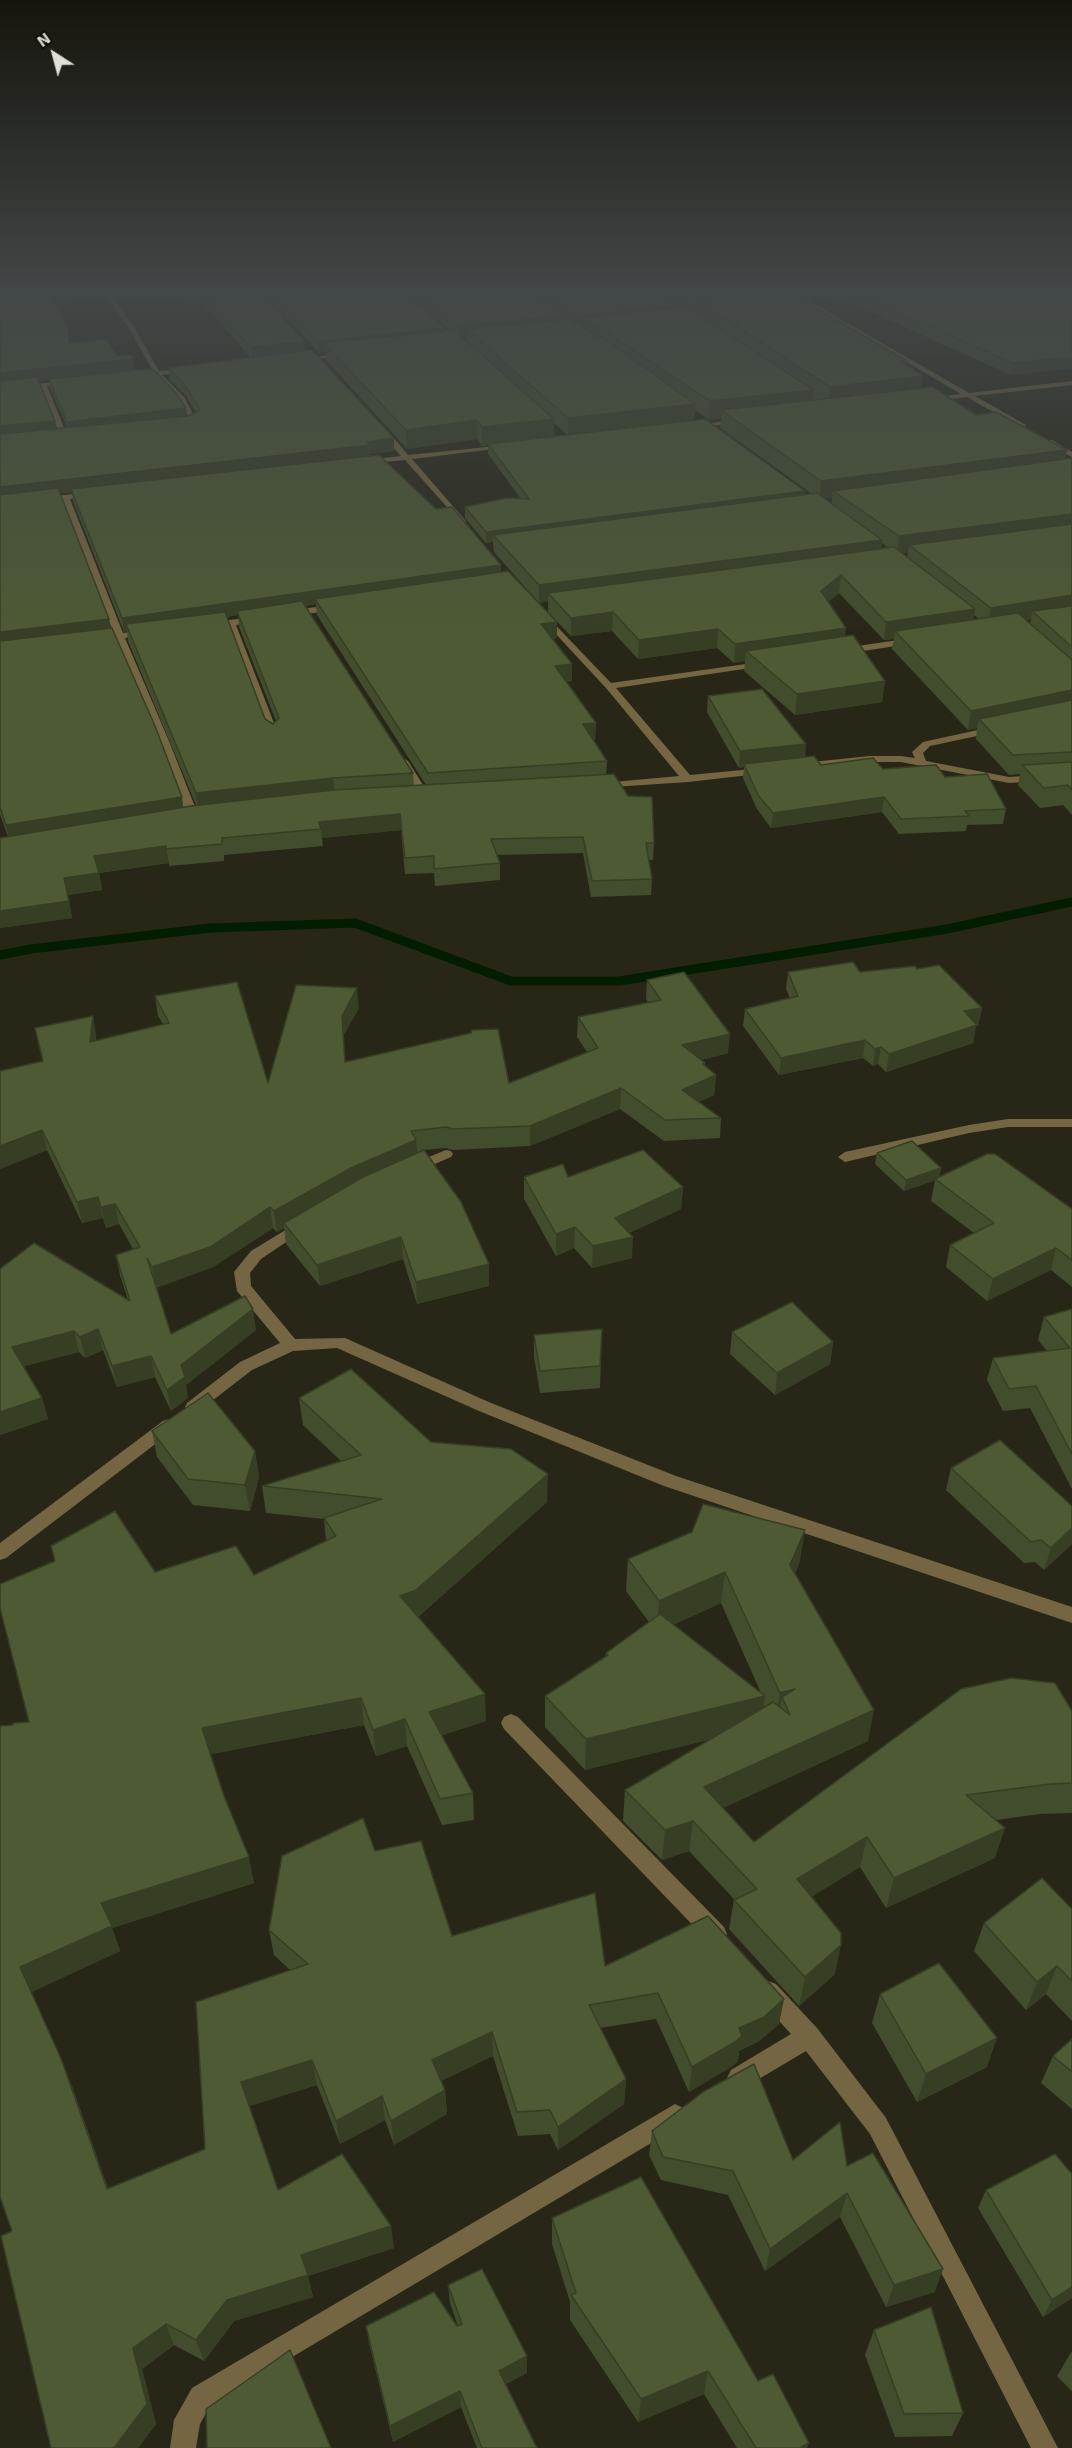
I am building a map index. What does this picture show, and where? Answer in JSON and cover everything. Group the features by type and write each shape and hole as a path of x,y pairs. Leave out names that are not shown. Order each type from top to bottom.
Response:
{"street":[{"path":"52,408 64,437"},
{"path":"175,426 195,422 187,408"},
{"path":"990,408 1029,431"},
{"path":"698,418 716,431"},
{"path":"683,427 750,420"},
{"path":"377,424 468,530"},
{"path":"48,438 75,436"},
{"path":"1039,437 1072,455"},
{"path":"360,463 514,446"},
{"path":"0,504 100,493"},
{"path":"65,497 193,817"},
{"path":"275,616 311,616 342,606"},
{"path":"548,607 536,608 609,686 688,779"},
{"path":"197,627 264,618"},
{"path":"231,623 274,736"},
{"path":"83,641 152,632"},
{"path":"832,653 926,639"},
{"path":"609,686 773,662"},
{"path":"922,763 917,752 927,744 1005,727"},
{"path":"394,747 425,796"},
{"path":"586,787 688,779 870,759 922,763 1009,780 1072,776"},
{"path":"844,1157 978,1127 1008,1123 1072,1123"},
{"path":"403,1173 446,1154"},
{"path":"291,1345 243,1287 242,1272 256,1255 320,1215"},
{"path":"0,1553 246,1366 291,1345 339,1342 485,1407 670,1481 1072,1616"},
{"path":"511,1723 733,1953"},
{"path":"756,1978 809,2036 878,2126 1045,2448"},
{"path":"183,2448 187,2420 201,2397 809,2036"}],"building":[{"path":"0,408 50,408 55,421 0,426"},
{"path":"61,408 184,408 67,422"},
{"path":"199,408 366,408 394,438 367,442 370,445 0,487 0,434 188,416 199,411"},
{"path":"385,408 542,408 554,419 482,427 477,420 406,430"},
{"path":"557,408 657,408 568,418"},
{"path":"966,408 976,415 996,412 1067,450 821,481 721,410"},
{"path":"705,419 805,491 486,532 465,507 507,498 529,499 488,444"},
{"path":"379,455 436,509 452,507 501,565 122,618 71,489"},
{"path":"1072,458 1072,514 899,536 833,491"},
{"path":"58,488 109,619 0,632 0,495"},
{"path":"817,493 882,540 539,585 493,535"},
{"path":"1072,524 1072,595 991,608 909,545"},
{"path":"894,547 975,609 886,622 841,575 821,591 846,628 735,644 718,629 639,640 613,612 571,618 548,593"},
{"path":"508,571 557,622 541,624 572,664 555,666 596,723 583,724 607,761 428,773 315,599"},
{"path":"302,601 413,773 333,778 196,793 126,624 225,612 265,719 273,724 279,718 237,611"},
{"path":"1072,606 1072,647 1032,611"},
{"path":"1018,613 1072,660 1072,690 971,711 895,631"},
{"path":"112,628 155,726 182,797 6,825 0,807 0,641"},
{"path":"853,635 885,681 797,694 746,651"},
{"path":"762,689 806,744 740,751 708,696"},
{"path":"1072,700 1072,752 1013,755 979,719"},
{"path":"814,756 821,765 873,758 883,769 936,765 945,777 987,774 1006,809 965,811 969,816 901,819 884,797 773,813 758,795 744,764"},
{"path":"1072,762 1072,790 1068,785 1044,788 1022,765"},
{"path":"614,774 628,796 652,797 654,843 646,843 652,879 592,881 583,837 491,839 500,863 434,869 434,856 405,858 400,814 319,822 321,829 222,838 222,844 166,849 166,846 94,856 99,873 64,878 69,901 0,911 0,838 191,806 334,790"},
{"path":"853,962 860,972 915,966 917,969 939,965 982,1008 964,1011 977,1025 889,1054 881,1047 875,1049 865,1040 781,1058 745,1009 798,996 788,972"},
{"path":"684,972 730,1034 682,1045 716,1075 682,1090 721,1118 665,1120 621,1088 530,1126 452,1129 446,1127 411,1131 416,1140 351,1168 274,1211 270,1207 210,1247 152,1267 147,1258 171,1334 245,1296 253,1309 181,1365 185,1377 167,1390 151,1356 112,1366 98,1329 80,1337 74,1331 12,1347 42,1398 0,1412 0,1269 34,1243 130,1301 116,1255 140,1247 115,1204 101,1207 98,1197 77,1202 42,1130 0,1146 0,1071 43,1061 35,1028 93,1016 90,1042 169,1023 155,996 237,982 268,1083 296,985 357,988 342,1016 345,1062 471,1033 472,1030 498,1029 509,1083 598,1048 578,1017 661,1000 647,980"},
{"path":"912,1141 941,1168 906,1180 877,1153"},
{"path":"424,1150 461,1202 489,1264 416,1282 401,1237 317,1265 284,1223 363,1177"},
{"path":"643,1150 683,1187 615,1218 633,1237 593,1246 575,1227 556,1234 524,1177 563,1164 568,1177"},
{"path":"987,1154 995,1154 1072,1209 1072,1260 1056,1248 993,1279 950,1245 994,1223 935,1179"},
{"path":"792,1302 833,1342 777,1373 732,1332"},
{"path":"1072,1309 1072,1454 1036,1386 1009,1389 993,1358 1070,1348 1044,1317"},
{"path":"602,1329 600,1366 540,1371 534,1335"},
{"path":"351,1369 431,1442 511,1449 548,1474 416,1590 400,1596 485,1694 429,1712 473,1793 440,1799 405,1719 373,1730 361,1698 202,1728 224,1796 249,1857 101,1903 112,1926 20,1967 62,2061 107,2189 205,2149 196,2002 308,1964 269,1930 282,1856 363,1818 375,1851 421,1841 452,1936 595,1893 605,1966 708,1916 784,1999 764,2017 739,2028 742,2036 735,2042 692,2067 658,1993 589,2005 626,2079 558,2127 550,2110 517,2112 492,2032 432,2060 445,2090 391,2121 382,2096 336,2121 312,2060 241,2082 278,2190 342,2154 391,2226 301,2255 308,2275 227,2300 196,2340 166,2324 133,2348 147,2404 114,2448 51,2448 1,2236 12,2231 0,2197 0,1726 29,1722 0,1608 0,1584 55,1561 51,1546 115,1511 155,1572 236,1546 254,1575 336,1536 324,1518 382,1499 262,1486 361,1455 299,1398"},
{"path":"208,1393 255,1451 245,1485 188,1479 152,1431"},
{"path":"1000,1440 1072,1506 1072,1528 1051,1548 1041,1540 1031,1542 951,1468"},
{"path":"703,1504 805,1530 790,1565 874,1710 704,1787 754,1842 961,1689 1011,1678 1055,1683 1072,1711 1072,1783 966,1795 1005,1828 894,1878 867,1837 797,1879 841,1933 841,1945 805,1977 734,1900 757,1889 693,1821 665,1830 625,1790 773,1702 790,1715 782,1697 795,1689 780,1693 725,1572 659,1601 628,1559 692,1532"},
{"path":"660,1614 765,1696 586,1739 545,1696 608,1655 606,1653"},
{"path":"1042,1878 1072,1909 1072,1981 1057,1966 1037,1982 984,1923"},
{"path":"939,1963 997,2038 926,2074 880,1994"},
{"path":"1072,2039 1072,2072 1053,2056"},
{"path":"754,2064 793,2160 840,2122 847,2166 873,2153 943,2269 894,2285 847,2193 770,2249 733,2171 663,2157 652,2131 703,2092"},
{"path":"1055,2154 1072,2174 1072,2287 1052,2300 986,2190"},
{"path":"641,2177 758,2381 773,2374 809,2443 800,2448 756,2448 708,2371 641,2399 571,2295 576,2293 552,2218"},
{"path":"482,2269 527,2356 499,2371 537,2448 482,2448 460,2391 390,2426 366,2326 434,2292 457,2326 462,2324 448,2285"},
{"path":"931,2307 963,2413 904,2414 874,2330"},
{"path":"290,2350 331,2448 207,2448 206,2409"}],"waterway":[{"path":"0,955 31,949 210,928 355,923 511,981 619,981 947,929 1072,902"}]}
